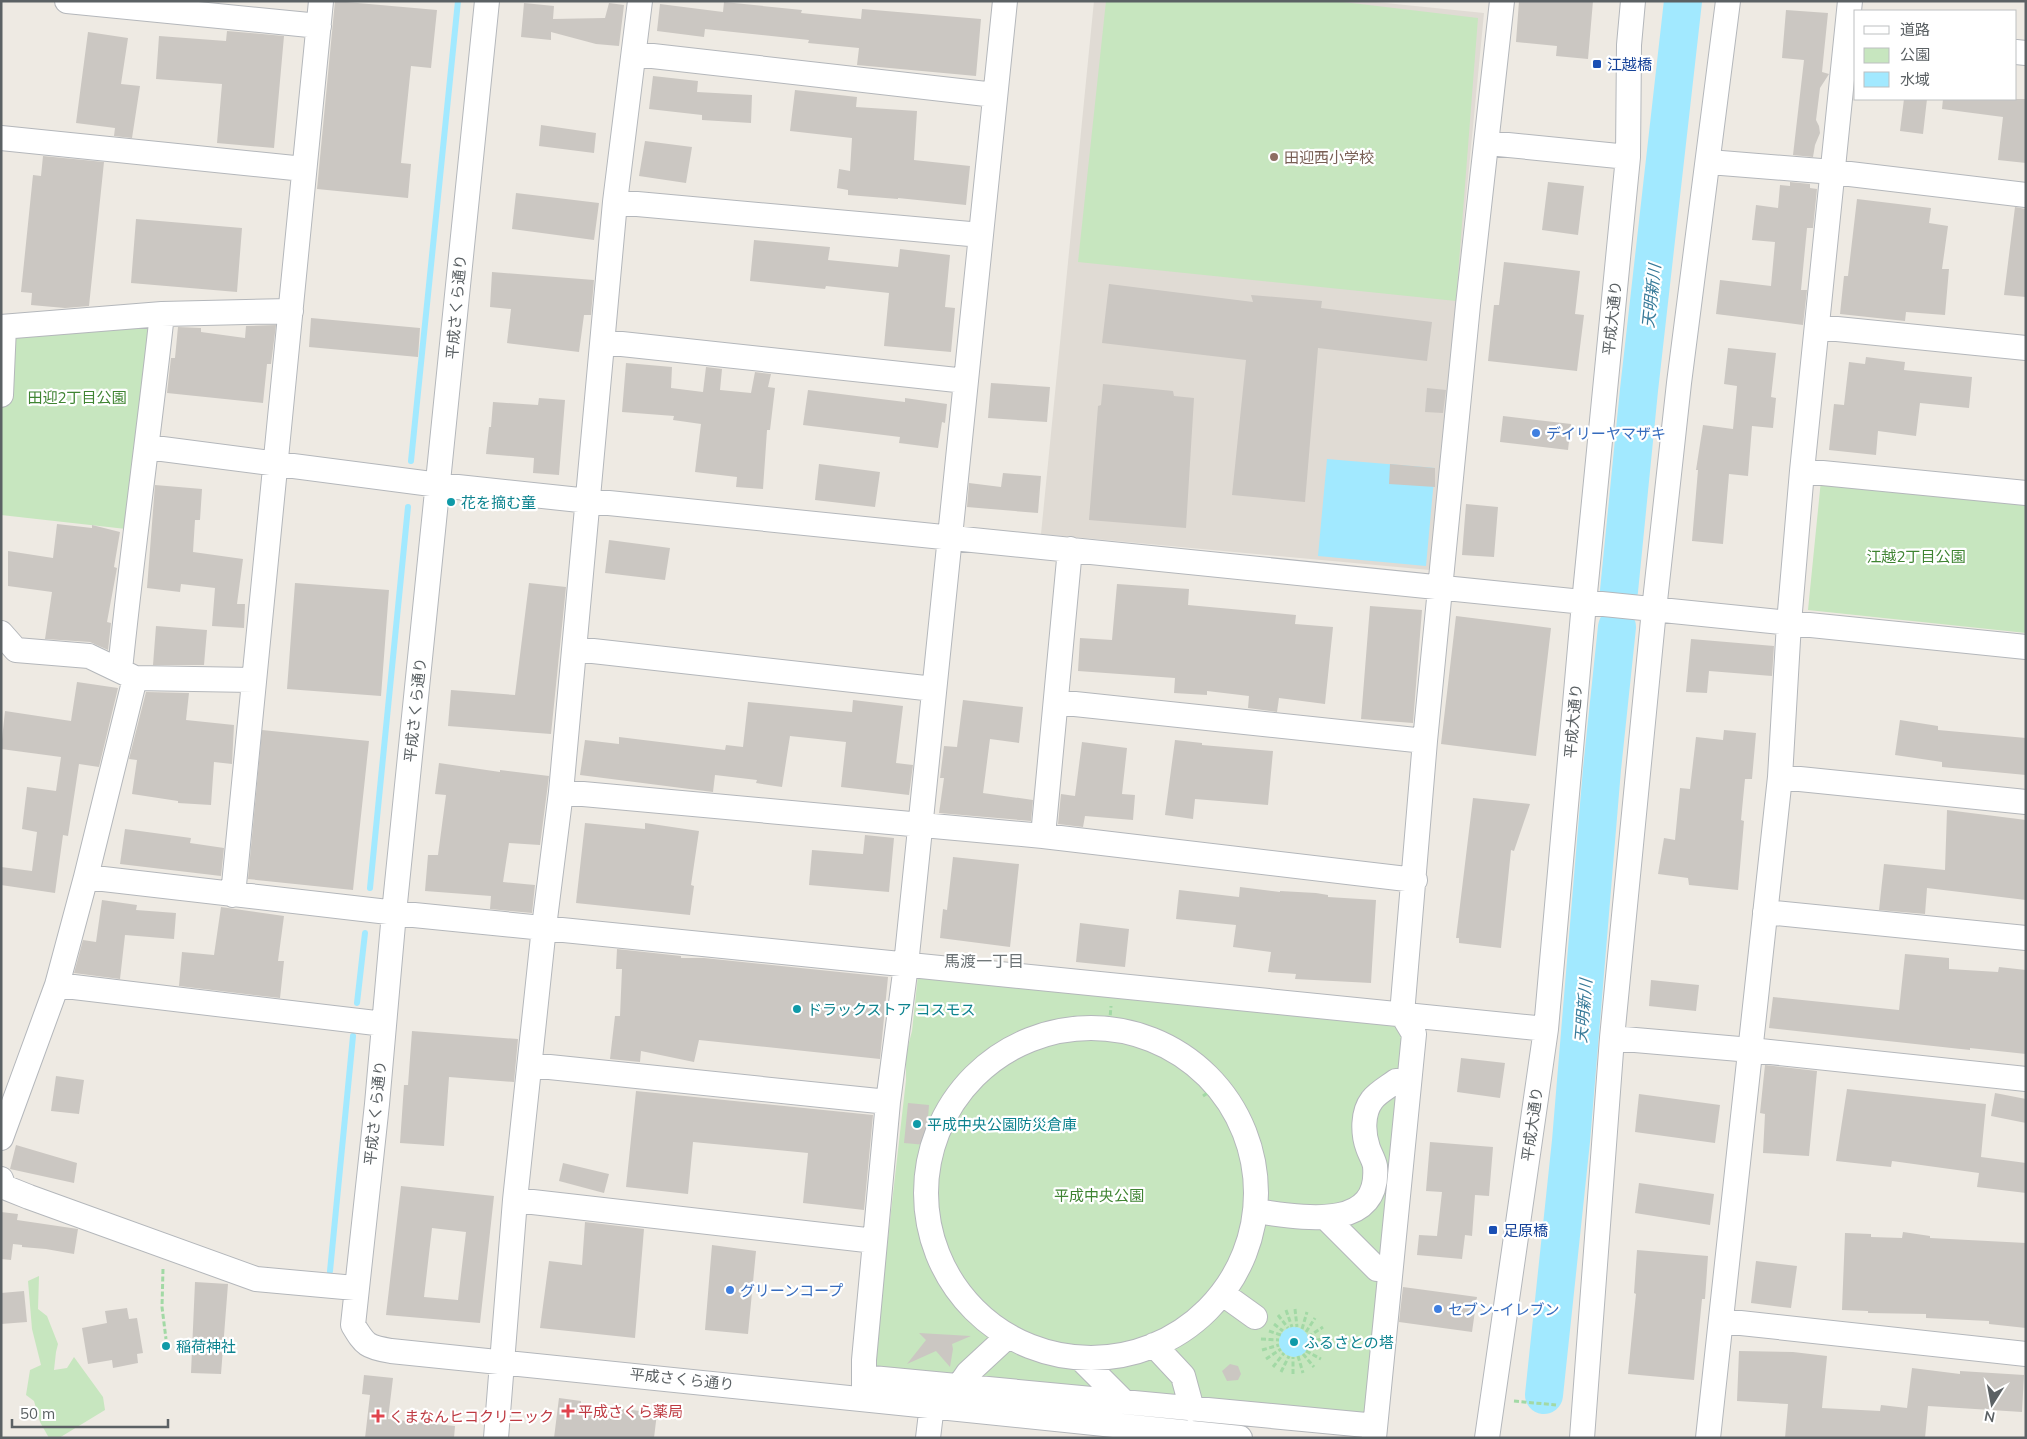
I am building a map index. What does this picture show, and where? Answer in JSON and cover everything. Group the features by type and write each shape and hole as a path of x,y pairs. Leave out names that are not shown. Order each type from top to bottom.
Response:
{"street":[{"path":"67,1 319,26"},
{"path":"233,895 253,680 292,311 321,1"},
{"name":"平成さくら通り","path":"487,1 394,913 377,1104 353,1325 363,1342 391,1351 868,1388 932,1405 1240,1438"},
{"path":"496,1438 516,1200 575,649 615,202 635,54 640,1"},
{"path":"1005,1 906,966 888,1102 864,1360 868,1388 959,1386 1192,1409 1367,1429"},
{"path":"1367,1429 1414,1034 1402,1014 1415,880 1425,741 1468,305 1488,143 1502,1"},
{"name":"平成大通り","path":"1487,1438 1546,1030 1590,604 1628,157 1629,45 1633,1"},
{"path":"1582,1438 1647,610 1709,162 1728,1"},
{"path":"1708,1438 1780,777 1789,623 1802,471 1833,172 1851,33 1850,1"},
{"path":"635,54 995,94"},
{"path":"1,138 304,169"},
{"path":"1488,143 1628,157"},
{"path":"1709,162 1833,172 2026,195"},
{"path":"615,202 981,236"},
{"path":"1,395 3,327 162,314 292,311"},
{"path":"1,1138 57,985 86,877 127,674 132,552 148,447 162,314"},
{"path":"1817,327 2026,348"},
{"path":"603,342 966,381"},
{"path":"148,447 439,485 589,501 2026,647"},
{"path":"1802,471 2026,493"},
{"path":"1043,836 1070,549"},
{"path":"1,632 16,650 89,656 127,674 253,680"},
{"path":"575,649 934,689"},
{"path":"1056,702 1425,741"},
{"path":"1780,777 2026,802"},
{"path":"561,792 1043,836 1415,880"},
{"path":"86,877 394,913 544,927 1113,990 1402,1014 1546,1030"},
{"path":"1765,912 2026,938"},
{"path":"57,985 384,1024"},
{"path":"1367,1429 1377,1269 1401,1025 1376,1019"},
{"path":"1088,1027 1109,1030 1140,1035 1187,1058 1209,1091 1224,1094 1248,1140 1257,1192 1255,1211 1249,1244 1223,1294 1180,1333 1127,1355 1070,1358 1014,1341 968,1306 937,1258 924,1202 932,1176 931,1145 954,1098 988,1072 990,1061 1036,1036 1088,1027"},
{"path":"1612,1038 1751,1050 2026,1079"},
{"path":"530,1065 888,1102"},
{"path":"1255,1211 1325,1218 1345,1215 1362,1204 1372,1190 1375,1165 1367,1145 1364,1120 1372,1100 1396,1081"},
{"path":"1,1179 4,1187 256,1279 356,1288"},
{"path":"516,1200 875,1241"},
{"path":"1325,1218 1377,1269"},
{"path":"1223,1294 1265,1324"},
{"path":"1722,1320 2026,1354"},
{"path":"959,1386 968,1373 1008,1336"},
{"path":"1154,1345 1183,1376 1192,1409"},
{"path":"1080,1358 1124,1402"},
{"path":"928,1438 932,1405"}],"path":[{"path":"1109,1030 1113,990"},
{"path":"164,1246 162,1307 166,1339"},
{"path":"1295,1309 1297,1327"},
{"path":"1286,1310 1292,1327"},
{"path":"1302,1329 1307,1312"},
{"path":"1280,1318 1288,1328"},
{"path":"1306,1332 1316,1318"},
{"path":"1265,1324 1284,1331"},
{"path":"1265,1324 1281,1335"},
{"path":"1308,1337 1323,1327"},
{"path":"1309,1342 1326,1338"},
{"path":"1266,1339 1279,1340"},
{"path":"1262,1350 1279,1345"},
{"path":"1308,1346 1326,1348"},
{"path":"1266,1359 1281,1349"},
{"path":"1306,1351 1321,1359"},
{"path":"1273,1367 1284,1353"},
{"path":"1303,1354 1314,1367"},
{"path":"1282,1372 1288,1356"},
{"path":"1298,1356 1303,1373"},
{"path":"1293,1357 1293,1374"},
{"path":"1514,1400 1556,1405"}],"shaded area":[{"name":"田迎西小学校","path":"1094,1 1366,1 1484,13 1430,570 1041,534"}],"green space":[{"path":"1106,1 1335,1 1478,18 1456,301 1078,262"},
{"name":"田迎2丁目公園","path":"162,314 135,530 1,515 1,379 4,327"},
{"name":"江越2丁目公園","path":"1821,480 2026,501 2026,633 1808,610"},
{"name":"平成中央公園","path":"918,975 1404,1021 1366,1425 872,1378 906,1080 906,1054 912,1031"},
{"path":"39,1276 38,1309 47,1316 58,1344 54,1370 67,1368 74,1357 103,1397 105,1410 59,1438 49,1438 40,1422 34,1401 26,1395 30,1370 41,1365 32,1329 28,1281"}],"water":[{"path":"1327,459 1435,468 1426,566 1318,556"},
{"path":"1294,1327 1300,1328 1308,1336 1308,1348 1300,1356 1294,1357 1288,1356 1280,1348 1279,1342 1280,1336 1288,1328"}],"building":[{"path":"335,1 437,10 431,68 411,66 401,163 411,164 408,198 317,189"},
{"path":"1519,1 1593,1 1588,59 1556,56 1557,46 1516,42"},
{"path":"724,2 802,10 801,13 861,19 862,9 981,19 976,76 857,65 859,48 808,43 809,40 705,29 704,37 657,31 660,4 723,12"},
{"path":"524,3 554,6 553,19 605,18 609,3 624,5 619,46 596,44 551,32 551,40 521,37"},
{"path":"1786,10 1828,13 1822,72 1829,74 1820,88 1816,120 1820,133 1813,157 1793,155 1804,60 1782,58"},
{"path":"227,31 284,36 274,148 217,143 222,84 156,79 159,36 226,41"},
{"path":"88,32 128,38 121,84 140,86 132,138 114,136 115,128 76,123"},
{"path":"653,76 698,81 697,92 752,95 751,123 702,120 702,115 649,109"},
{"path":"795,90 857,97 856,107 917,111 914,160 970,166 966,205 848,195 848,190 837,188 839,169 850,171 852,138 790,131"},
{"path":"2026,99 2026,163 1998,160 2003,117 1942,109 1943,100"},
{"path":"1904,100 1927,100 1923,134 1900,131"},
{"path":"541,125 596,133 594,153 539,146"},
{"path":"645,141 692,147 686,183 639,176"},
{"path":"43,156 104,162 89,306 65,308 31,305 32,293 21,292 33,175 41,176"},
{"path":"1548,182 1584,186 1578,235 1542,230"},
{"path":"1790,182 1810,184 1810,188 1817,189 1813,228 1807,228 1801,290 1807,290 1803,325 1716,314 1720,280 1771,286 1775,242 1752,240 1756,205 1778,208 1780,185 1790,186"},
{"path":"516,193 599,203 594,240 512,229"},
{"path":"1857,199 1931,208 1929,223 1948,226 1942,269 1949,269 1945,315 1906,312 1905,321 1840,314 1844,276 1848,276"},
{"path":"2015,207 2026,209 2026,297 2004,295"},
{"path":"136,219 242,228 237,292 131,283"},
{"path":"754,240 830,247 828,260 898,267 900,249 950,255 945,307 955,308 951,352 884,346 889,293 826,286 825,289 750,281"},
{"path":"1504,262 1580,271 1575,314 1584,315 1577,371 1488,361 1494,305 1499,305"},
{"path":"492,272 594,280 591,315 584,315 579,352 507,343 511,309 490,307"},
{"path":"1109,284 1253,302 1251,295 1322,301 1321,308 1432,322 1427,361 1318,348 1305,502 1232,495 1246,360 1102,343"},
{"path":"311,318 420,328 418,357 309,347"},
{"path":"276,325 271,364 267,364 263,403 167,393 171,358 175,358 178,327 201,328 201,332 245,338 246,326"},
{"path":"1728,348 1776,353 1771,397 1776,398 1773,428 1752,426 1748,476 1729,474 1723,544 1692,541 1698,470 1696,470 1703,425 1733,429 1737,386 1724,384"},
{"path":"1866,357 1905,362 1904,370 1972,377 1969,408 1920,403 1916,436 1878,431 1876,455 1829,450 1834,404 1844,405 1849,362 1865,364"},
{"path":"626,363 672,367 671,388 703,392 706,367 722,369 720,390 751,393 755,372 771,374 768,387 775,388 770,430 767,430 763,489 736,487 737,477 695,472 701,424 673,420 674,416 622,412"},
{"path":"991,383 1050,387 1047,422 988,418"},
{"path":"1103,384 1173,391 1174,396 1194,398 1186,528 1089,520 1098,406 1101,405"},
{"path":"1427,388 1446,390 1443,413 1425,412"},
{"path":"808,390 905,402 905,398 947,404 945,423 942,422 938,448 899,443 900,437 803,425"},
{"path":"539,398 565,400 559,475 533,473 534,458 486,454 493,402 538,405"},
{"name":"デイリーヤマザキ","path":"1503,416 1571,424 1568,450 1500,442"},
{"path":"819,464 880,472 875,507 815,500"},
{"path":"1390,464 1435,468 1435,487 1389,484"},
{"path":"1003,473 1041,476 1038,513 967,507 969,483 1001,487"},
{"path":"155,485 202,489 200,520 195,520 193,552 243,559 237,604 245,604 244,628 212,626 215,588 181,584 180,592 147,588"},
{"path":"1466,504 1498,507 1494,557 1462,555"},
{"path":"57,524 92,528 92,525 120,532 114,567 117,568 107,622 111,623 108,650 90,642 45,639 52,592 8,586 8,551 53,558"},
{"path":"609,540 670,548 665,580 605,573"},
{"path":"295,583 389,590 381,696 287,689"},
{"path":"529,583 566,587 551,734 448,726 451,690 515,695"},
{"path":"1117,584 1189,589 1188,605 1296,615 1295,624 1333,627 1325,704 1279,698 1277,712 1248,708 1249,696 1207,691 1207,695 1174,693 1175,678 1078,671 1080,638 1112,640"},
{"path":"1370,606 1422,610 1413,723 1361,719"},
{"path":"1456,616 1551,628 1536,756 1441,744"},
{"path":"156,626 207,630 204,665 153,665"},
{"path":"1691,639 1774,646 1772,676 1709,671 1707,693 1686,692"},
{"path":"77,682 118,688 99,767 79,764 68,836 63,835 55,893 1,885 1,867 32,871 37,832 22,829 27,787 56,791 61,757 1,749 5,711 71,721"},
{"path":"146,692 189,693 186,720 234,725 232,764 214,762 211,805 178,803 178,801 132,794 137,760 129,759"},
{"path":"853,700 903,706 896,763 913,765 909,795 841,787 846,742 790,736 782,787 756,783 757,780 715,775 713,792 580,775 585,740 619,744 619,737 725,750 726,745 743,747 748,702 852,712"},
{"path":"963,700 1023,707 1019,743 990,739 983,793 1033,800 1031,821 939,813 944,778 940,778 944,746 957,747"},
{"path":"1900,720 1938,726 1938,730 2026,738 2026,775 1942,767 1942,762 1895,755"},
{"path":"262,730 369,741 353,890 248,879"},
{"path":"1724,730 1756,733 1752,779 1745,779 1741,820 1744,821 1738,890 1689,885 1688,878 1658,874 1664,838 1675,840 1680,788 1690,789 1696,737 1723,740"},
{"path":"1175,740 1202,743 1202,745 1273,751 1268,805 1195,799 1193,819 1165,815"},
{"path":"1082,742 1127,748 1122,794 1135,795 1133,820 1085,816 1083,827 1058,824 1061,794 1075,796"},
{"path":"439,763 500,772 500,770 549,776 540,845 509,843 503,882 535,885 532,913 490,909 491,896 425,891 428,855 438,855 446,795 435,794"},
{"path":"1473,798 1530,804 1514,851 1511,850 1501,948 1459,943 1459,938 1456,938"},
{"path":"1947,810 2026,820 2026,900 1927,888 1925,914 1879,910 1884,864 1945,870"},
{"path":"585,823 645,829 645,823 699,831 691,885 694,886 690,915 576,903"},
{"path":"125,829 191,838 190,843 224,848 221,876 120,864"},
{"path":"865,835 894,838 889,892 809,885 812,850 863,854"},
{"path":"953,857 1019,864 1010,947 940,938 943,909 947,910"},
{"path":"1240,887 1280,892 1316,893 1328,895 1328,897 1376,900 1371,983 1295,979 1296,974 1268,972 1271,952 1233,947 1236,925 1176,919 1179,890 1239,897"},
{"path":"102,900 137,905 136,910 176,913 174,939 125,935 120,979 74,973 83,940 96,942"},
{"path":"221,907 284,916 278,961 284,961 280,998 179,986 182,952 214,955"},
{"path":"1080,923 1129,929 1125,967 1076,962"},
{"name":"ドラックストア コスモス","path":"617,949 681,956 681,958 704,958 888,977 880,1059 699,1040 694,1062 641,1051 640,1062 610,1059 615,1016 620,1016 622,969 616,969"},
{"path":"1905,954 1949,958 1949,969 1998,972 1999,967 2026,970 2026,1054 1970,1048 1970,1050 1769,1028 1773,997 1899,1010"},
{"path":"1651,980 1699,985 1696,1011 1649,1006"},
{"path":"412,1031 518,1039 514,1082 449,1077 444,1146 400,1143 404,1085 408,1085"},
{"path":"1461,1058 1505,1063 1500,1098 1457,1092"},
{"path":"1765,1065 1817,1071 1809,1156 1763,1153 1765,1114 1760,1113"},
{"path":"56,1076 84,1080 79,1114 51,1111"},
{"path":"1847,1089 1986,1104 1981,1157 2026,1163 2026,1193 1977,1187 1979,1173 1892,1161 1891,1167 1836,1161"},
{"path":"636,1091 873,1115 864,1210 803,1203 808,1153 693,1142 688,1194 626,1187"},
{"path":"1995,1093 2026,1099 2026,1123 1991,1116"},
{"path":"1639,1094 1720,1105 1715,1143 1635,1132"},
{"name":"平成中央公園防災倉庫","path":"908,1103 929,1105 926,1145 904,1143"},
{"path":"1430,1142 1493,1147 1489,1196 1475,1195 1472,1236 1465,1235 1462,1259 1417,1255 1419,1235 1437,1236 1442,1192 1426,1191"},
{"path":"16,1145 77,1163 74,1183 10,1169"},
{"path":"563,1163 609,1174 604,1193 559,1181"},
{"path":"1639,1183 1714,1194 1710,1225 1635,1213"},
{"path":"401,1186 494,1196 480,1323 386,1315","holes":["432,1228 466,1232 458,1300 424,1297"]},
{"path":"1,1212 18,1214 17,1220 78,1229 74,1254 22,1247 22,1245 13,1244 11,1260 1,1259"},
{"path":"585,1222 644,1229 635,1338 540,1328 549,1261 582,1265"},
{"path":"1903,1232 1930,1236 1930,1238 2026,1243 2026,1328 1989,1324 1989,1321 1926,1318 1926,1314 1868,1313 1868,1311 1842,1310 1845,1233 1871,1234 1871,1237 1902,1238"},
{"name":"グリーンコープ","path":"712,1245 756,1251 748,1334 705,1330"},
{"path":"1637,1250 1708,1256 1705,1299 1702,1299 1694,1380 1628,1374 1636,1294 1634,1293"},
{"path":"1756,1261 1797,1266 1791,1308 1751,1303"},
{"path":"195,1282 228,1284 221,1374 191,1373"},
{"name":"セブン-イレブン","path":"1403,1287 1477,1297 1472,1332 1399,1322"},
{"path":"24,1291 27,1322 1,1324 1,1293"},
{"path":"127,1308 129,1319 137,1318 143,1353 137,1354 138,1363 113,1368 112,1360 88,1364 82,1328 107,1323 105,1311"},
{"path":"919,1333 971,1336 952,1344 950,1367 936,1351 907,1364 926,1340"},
{"path":"1739,1351 1793,1352 1827,1356 1822,1408 1880,1411 1881,1405 1907,1408 1912,1368 1960,1374 1960,1371 2024,1375 2022,1412 1928,1406 1925,1438 1785,1438 1788,1404 1737,1401"},
{"path":"1230,1364 1238,1366 1241,1374 1238,1380 1227,1381 1222,1371"},
{"path":"364,1375 393,1378 388,1419 455,1426 454,1438 365,1438 370,1395 362,1394"},
{"path":"559,1398 581,1401 581,1404 657,1413 654,1438 554,1438"}],"waterway":[{"path":"411,461 458,1"},
{"name":"天明新川","path":"1619,591 1639,390 1683,1"},
{"path":"370,888 408,507"},
{"name":"天明新川","path":"1544,1395 1571,1141 1602,769 1617,627"},
{"path":"357,1003 365,933"},
{"path":"330,1271 353,1036"}],"place":[{"name":"江越橋","path":"1597,64"},
{"name":"田迎西小学校","path":"1274,157"},
{"name":"デイリーヤマザキ","path":"1536,433"},
{"name":"花を摘む童","path":"451,502"},
{"name":"ドラックストア コスモス","path":"797,1009"},
{"name":"平成中央公園防災倉庫","path":"917,1124"},
{"name":"足原橋","path":"1493,1230"},
{"name":"グリーンコープ","path":"730,1290"},
{"name":"セブン-イレブン","path":"1438,1309"},
{"name":"ふるさとの塔","path":"1294,1342"},
{"name":"稲荷神社","path":"166,1346"},
{"name":"平成さくら薬局","path":"568,1411"},
{"name":"くまなんヒコクリニック","path":"378,1416"}],"district":[{"name":"馬渡一丁目","path":"984,961"}]}
